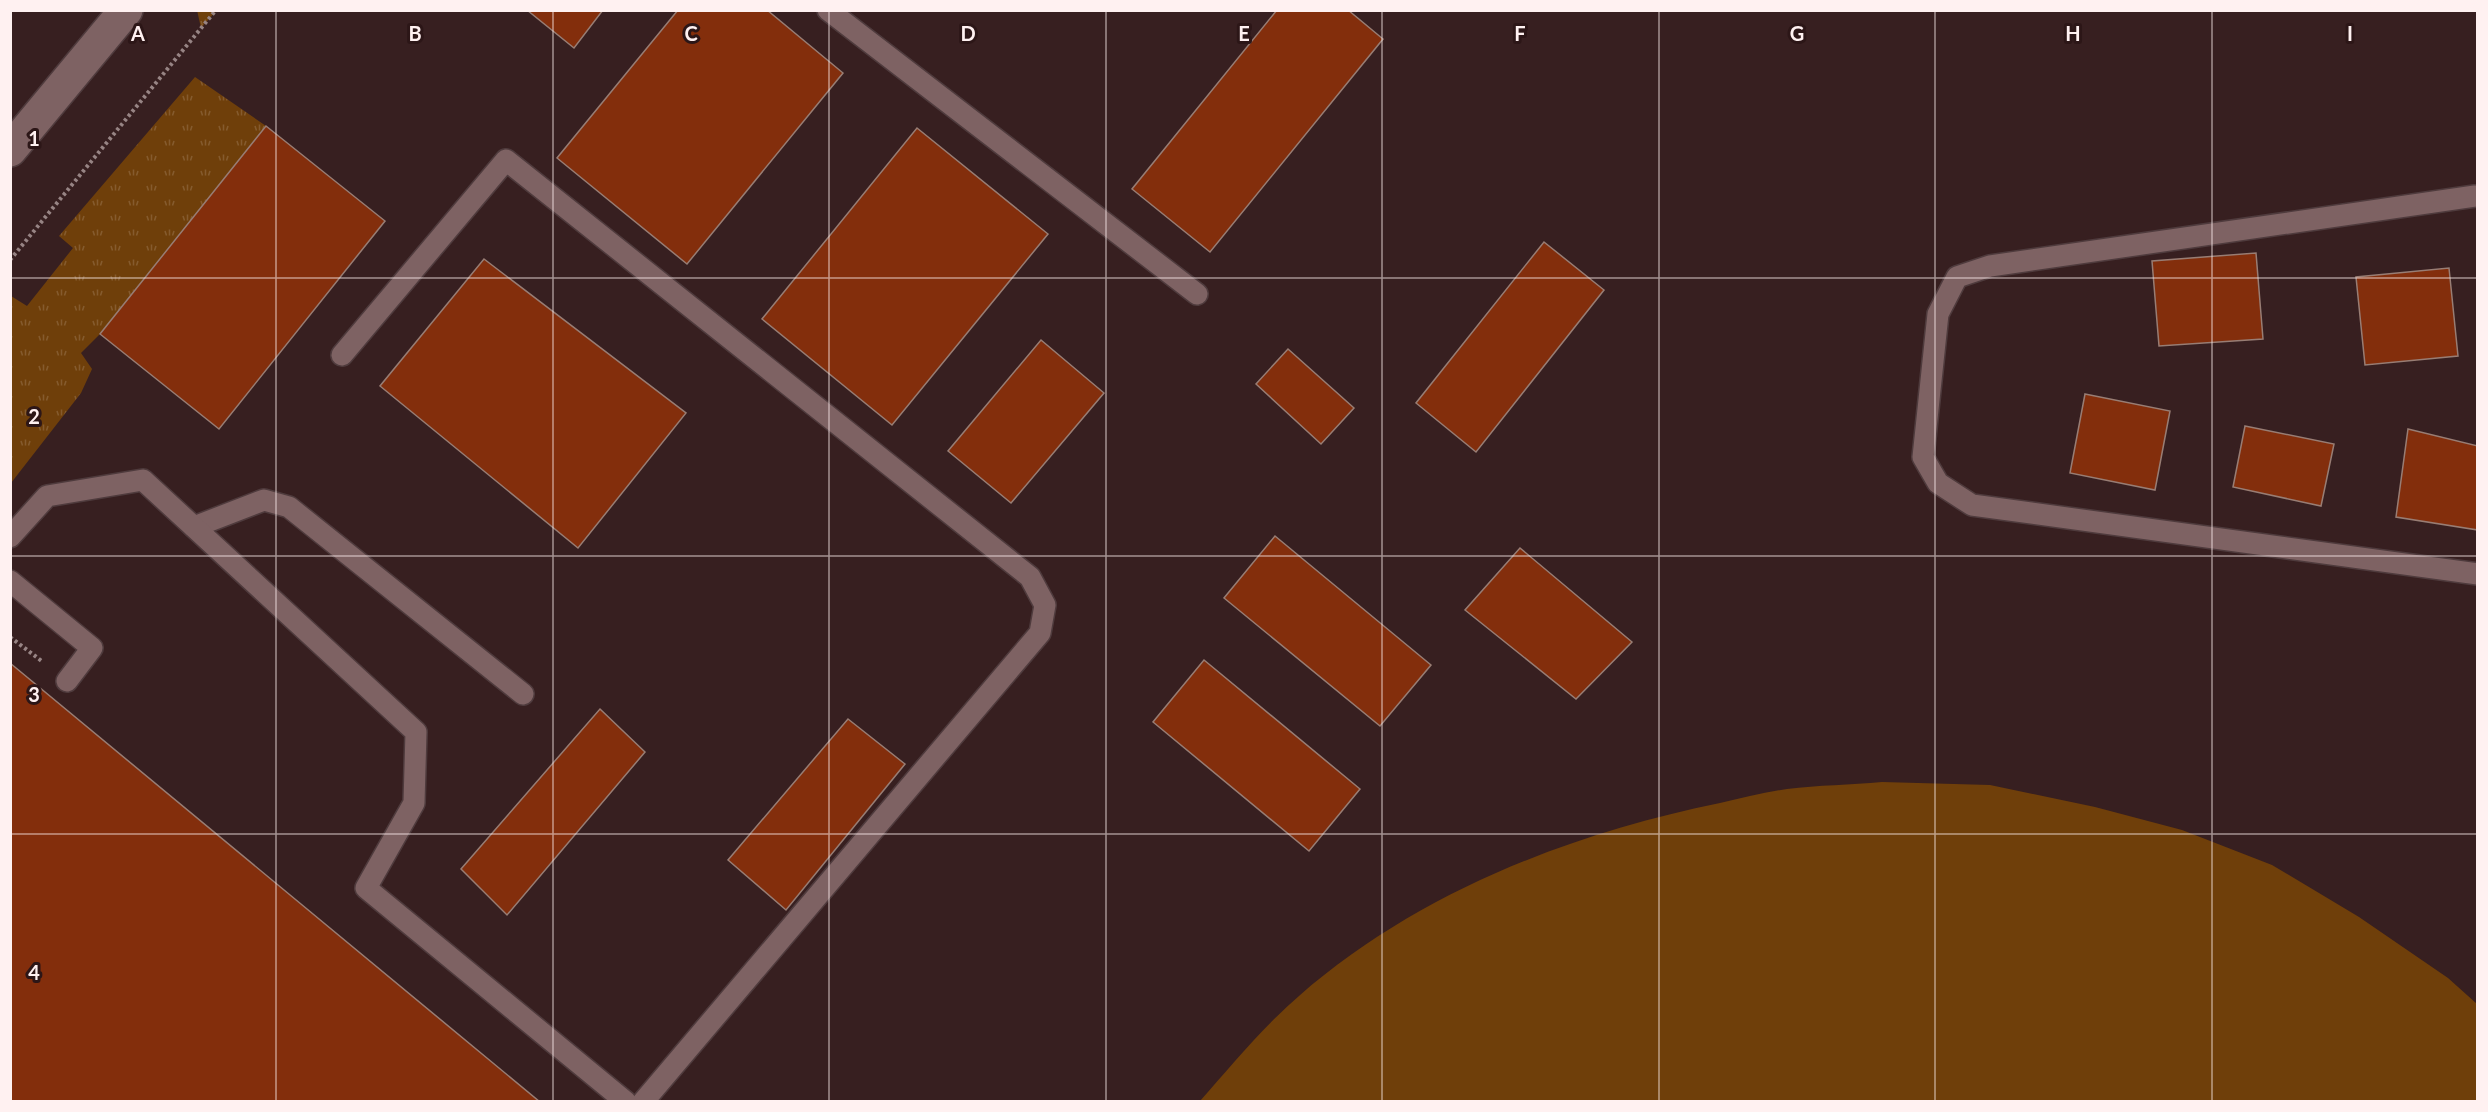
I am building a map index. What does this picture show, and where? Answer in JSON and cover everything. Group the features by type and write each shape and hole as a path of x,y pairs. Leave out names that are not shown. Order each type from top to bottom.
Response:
{"street":[{"path":"10,150 126,10"}],"lane":[{"path":"828,10 1197,294"},
{"path":"342,355 506,160 1030,577 1045,605 1040,633 643,1101"},
{"path":"2477,197 1990,266 1957,277 1938,314 1923,457 1938,483 1972,505 2478,574"},
{"path":"10,537 47,496 143,480 416,732 414,803 366,888 626,1101"},
{"path":"194,527 264,500 289,507 523,694"},
{"path":"10,581 92,648 67,681"}],"path":[{"path":"10,260 216,10"},
{"path":"10,637 67,681"}],"green space":[{"path":"197,10 216,10 216,11 201,28"},
{"path":"195,77 266,126 100,334 81,353 92,369 81,393 11,483 11,296 27,306 73,248 59,236"},
{"path":"1882,782 1990,785 2095,807 2182,830 2272,865 2359,917 2448,978 2477,1004 2477,1101 1200,1101 1273,1020 1345,959 1393,927 1497,872 1607,832 1663,816 1779,790"}],"building":[{"path":"527,10 603,10 574,48"},
{"path":"678,10 767,10 843,73 687,264 557,158"},
{"path":"1277,10 1348,10 1383,39 1210,252 1132,189"},
{"path":"266,126 385,221 219,429 100,334"},
{"path":"917,128 1048,234 892,425 762,319"},
{"path":"1544,242 1604,290 1476,452 1416,403"},
{"path":"2256,253 2263,339 2159,346 2152,261"},
{"path":"484,259 686,413 578,548 380,386"},
{"path":"2449,268 2458,356 2365,365 2356,277"},
{"path":"1041,340 1104,393 1011,503 948,451"},
{"path":"1288,349 1354,408 1321,444 1256,384"},
{"path":"2085,394 2170,411 2155,490 2070,473"},
{"path":"2245,426 2334,444 2321,506 2233,487"},
{"path":"2408,429 2478,446 2478,530 2396,517"},
{"path":"1275,536 1431,665 1380,726 1224,598"},
{"path":"1520,548 1632,642 1576,699 1465,610"},
{"path":"1204,660 1360,789 1309,851 1153,722"},
{"path":"10,663 540,1102 10,1102"},
{"path":"600,709 645,752 507,915 461,869"},
{"path":"848,719 905,764 786,910 728,860"}]}
